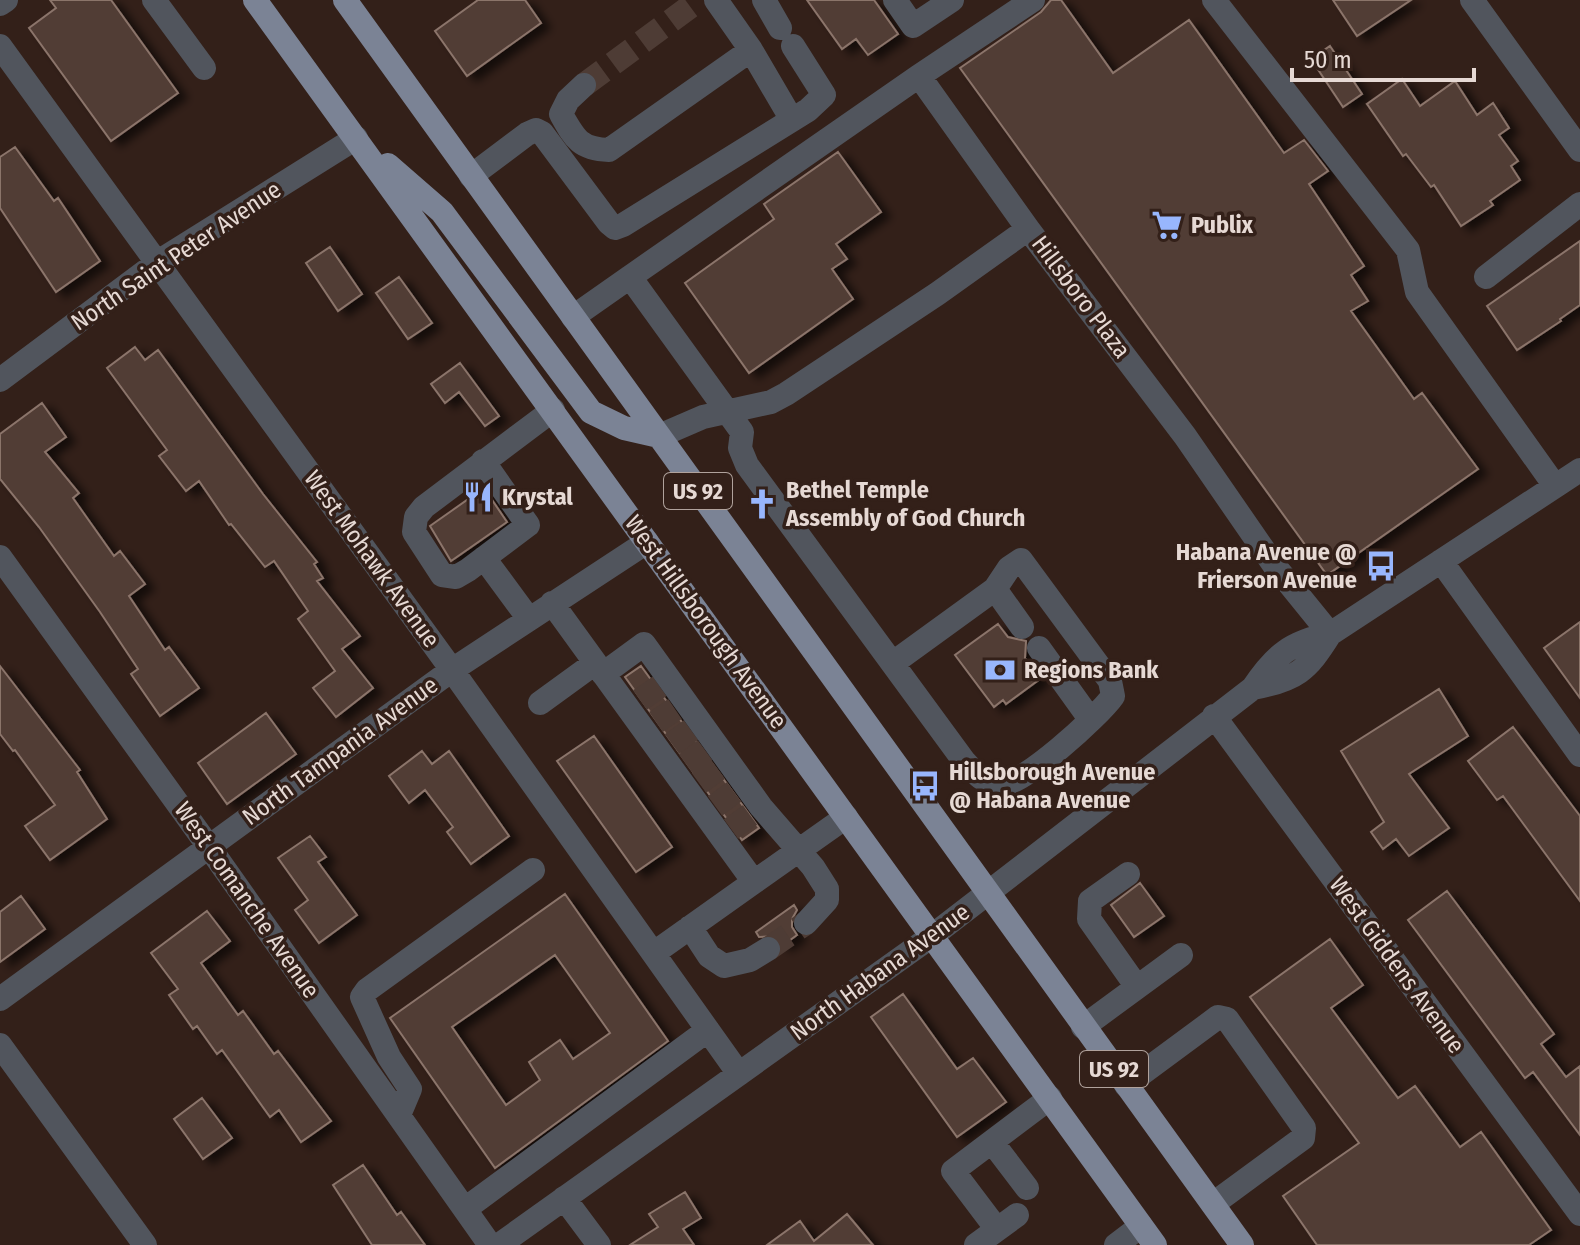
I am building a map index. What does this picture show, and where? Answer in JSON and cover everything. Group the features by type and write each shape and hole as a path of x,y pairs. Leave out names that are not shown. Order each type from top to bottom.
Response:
{"main road":[{"name":"West Hillsborough Avenue","path":"255,0 1148,1236"},
{"name":"US 92","path":"345,0 1242,1245"},
{"path":"356,138 442,212 591,412 624,428 659,436"}],"street":[{"path":"0,4 6,0"},
{"path":"716,0 751,50 792,120"},
{"path":"471,176 536,130 542,133 615,228 808,110 824,95 764,0"},
{"path":"895,0 913,26 952,0"},
{"path":"573,317 1033,0"},
{"path":"1214,0 1408,250 1417,292 1555,486"},
{"path":"1472,0 1580,150"},
{"path":"167,5 204,68"},
{"name":"West Mohawk Avenue","path":"0,46 452,670 739,1074"},
{"path":"584,85 568,100 561,114 574,137 590,149 609,150 751,50"},
{"path":"919,76 1028,229"},
{"name":"North Saint Peter Avenue","path":"0,380 158,262 356,138"},
{"path":"1486,277 1580,204"},
{"name":"Hillsboro Plaza","path":"659,436 703,417 771,402 802,385 1028,229 1185,436 1274,565 1330,634"},
{"path":"630,277 742,432 740,448 747,465 964,761 985,781 1007,785 1024,775 1053,753 1109,701 1113,690 1081,640 1021,560 1009,568 995,589 893,663"},
{"path":"483,461 528,525 456,577 442,575 414,532 416,517 424,507 483,461 553,410"},
{"name":"North Habana Avenue","path":"499,1245 932,936 1253,688 1284,682 1313,662 1330,634 1580,470"},
{"name":"North Tampania Avenue","path":"0,999 452,670 647,542"},
{"name":"West Comanche Avenue","path":"0,557 490,1245"},
{"path":"484,558 529,619"},
{"path":"1441,561 1580,755"},
{"path":"995,589 1022,627"},
{"path":"552,603 599,668 649,693 741,822 754,882"},
{"path":"540,703 644,644 649,693 741,822 799,852 827,889 827,900 806,923"},
{"path":"1039,648 1090,719"},
{"name":"West Giddens Avenue","path":"1214,716 1580,1214"},
{"path":"654,953 846,817"},
{"path":"399,1115 410,1089 389,1057 362,997 367,990 533,870"},
{"path":"1128,874 1090,901 1089,919 1137,987"},
{"path":"690,927 709,956 724,966 750,960 768,949"},
{"path":"1083,1027 1181,955"},
{"path":"1126,1085 1218,1017 1227,1019 1304,1128 1303,1138 1213,1204"},
{"path":"465,1209 708,1030"},
{"path":"0,1045 145,1245"},
{"path":"365,1068 389,1057"},
{"path":"990,1220 953,1171 1050,1098"},
{"path":"992,1142 1027,1188"},
{"path":"564,1198 599,1245"},
{"path":"976,1245 1017,1215"},
{"path":"1116,1245 1148,1236"}],"building":[{"path":"50,0 111,0 178,93 111,141 29,28 56,8"},
{"path":"478,0 525,0 541,23 467,76 435,31"},
{"path":"807,0 874,0 898,34 868,55 856,39 842,49"},
{"path":"1051,0 1061,0 1113,73 1189,20 1284,153 1304,140 1328,171 1309,184 1364,266 1351,275 1368,301 1351,311 1414,399 1422,393 1478,469 1327,575 960,68 1041,12"},
{"path":"1333,0 1411,0 1357,36"},
{"path":"1330,46 1362,94 1343,107 1311,59"},
{"path":"1402,79 1420,106 1455,81 1477,115 1493,103 1509,128 1499,135 1518,161 1511,166 1520,180 1490,201 1493,205 1461,226 1434,185 1431,187 1406,154 1403,156 1367,104"},
{"path":"15,147 54,201 58,198 100,261 56,292 0,208 0,157"},
{"path":"838,152 881,212 836,244 847,259 832,269 853,299 749,373 685,283 774,219 764,204"},
{"path":"1580,241 1580,305 1517,350 1487,306"},
{"path":"330,247 362,294 338,311 306,263"},
{"path":"399,277 432,323 408,339 376,293"},
{"path":"135,347 145,360 158,350 317,562 314,564 323,578 317,581 360,636 342,649 373,688 336,717 313,688 335,671 298,619 308,611 274,561 265,567 229,525 199,481 186,491 159,456 167,450 107,368"},
{"path":"460,363 499,416 485,426 459,392 445,403 431,384"},
{"path":"42,403 66,437 45,452 79,493 73,498 114,556 120,551 145,584 129,596 165,650 169,647 199,688 160,716 131,674 138,669 100,612 0,479 0,434"},
{"path":"484,488 507,522 451,561 430,526"},
{"path":"1580,622 1580,698 1544,648"},
{"name":"Regions Bank","path":"998,624 1008,637 1026,641 1025,658 1040,679 1006,704 1003,700 994,707 955,655"},
{"path":"0,666 80,770 77,772 107,819 50,860 25,826 55,805 0,734"},
{"path":"641,666 759,828 742,840 625,677"},
{"path":"1439,689 1468,736 1409,774 1449,828 1409,856 1396,839 1383,849 1371,832 1384,822 1341,751"},
{"path":"266,713 296,754 227,804 198,763"},
{"path":"1513,727 1580,816 1580,901 1503,796 1497,800 1468,761"},
{"path":"594,736 672,847 636,872 557,761"},
{"path":"422,751 432,764 449,751 509,836 471,864 447,832 453,827 425,790 409,803 389,776"},
{"path":"310,836 326,857 318,862 357,915 319,943 295,910 308,900 278,858"},
{"path":"1140,883 1164,916 1134,937 1111,905"},
{"path":"1447,891 1554,1034 1541,1044 1566,1077 1580,1066 1580,1135 1533,1072 1525,1078 1408,920"},
{"path":"565,894 668,1041 495,1168 390,1018","holes":["555,955 610,1033 573,1059 560,1040 529,1062 540,1080 506,1105 452,1027"]},
{"path":"21,896 45,929 0,962 0,912"},
{"path":"794,905 797,910 792,927 797,935 782,946 774,936 759,937 756,932"},
{"path":"207,911 230,941 201,963 238,1015 243,1011 274,1054 278,1051 331,1121 301,1142 279,1110 270,1117 222,1050 217,1054 197,1026 193,1029 169,995 178,989 151,953"},
{"path":"1330,939 1363,985 1331,1008 1398,1098 1415,1086 1460,1147 1481,1132 1551,1230 1529,1245 1317,1245 1283,1196 1359,1143 1250,997"},
{"path":"903,994 957,1069 973,1058 1006,1102 957,1137 871,1017"},
{"path":"202,1098 232,1138 203,1159 174,1119"},
{"path":"363,1165 397,1215 401,1212 425,1245 372,1245 333,1185"},
{"path":"685,1192 701,1218 683,1229 694,1245 630,1245 658,1227 649,1214"},
{"path":"847,1214 873,1245 767,1245 800,1221 814,1241"}],"tunnel":[{"path":"584,85 699,0"},
{"path":"640,700 660,686"},
{"path":"656,722 675,709"},
{"path":"672,744 691,730"},
{"path":"686,764 705,750"},
{"path":"699,783 718,769"},
{"path":"715,806 734,792"},
{"path":"731,829 750,815"},
{"path":"768,949 806,923"}],"place":[{"name":"Publix","path":"1167,225"},
{"name":"Krystal","path":"478,497"},
{"name":"Bethel Temple Assembly of God Church","path":"762,504"},
{"name":"Habana Avenue @ Frierson Avenue","path":"1381,566"},
{"name":"Regions Bank","path":"1000,670"},
{"name":"Hillsborough Avenue @ Habana Avenue","path":"925,786"}]}
